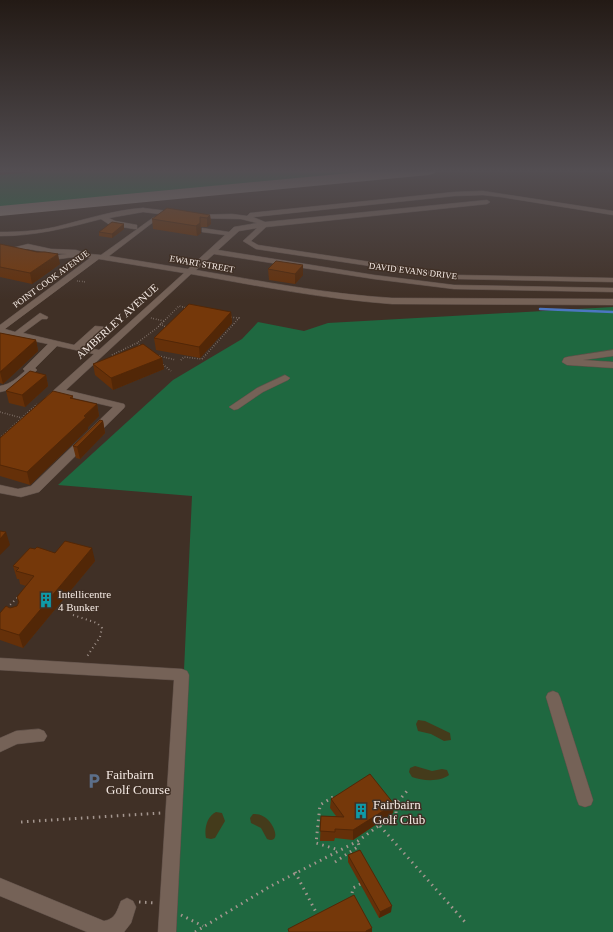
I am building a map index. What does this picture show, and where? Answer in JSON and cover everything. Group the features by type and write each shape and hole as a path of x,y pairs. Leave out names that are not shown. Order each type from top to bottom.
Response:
{"street":[{"path":"0,234 23,234 121,213"},
{"path":"170,213 216,217 267,213"},
{"path":"205,230 231,234 237,229 264,225 376,213"},
{"path":"243,216 259,220 264,225"},
{"path":"102,218 113,224 134,227"},
{"name":"POINT COOK AVENUE","path":"0,330 91,261 97,257 103,257 154,219"},
{"path":"264,225 246,241 256,247 457,276 613,280"},
{"name":"AMBERLEY AVENUE","path":"41,407 231,234"},
{"path":"6,246 17,249 28,246 50,251 72,251 85,254"},
{"path":"17,249 14,253 36,258 85,254"},
{"name":"DAVID EVANS DRIVE","path":"212,251 374,278 454,287 613,290"},
{"name":"EWART STREET","path":"85,254 298,290 363,299 392,301 613,302"},
{"path":"18,335 42,317"},
{"path":"78,348 100,329"},
{"path":"0,330 100,352"},
{"path":"0,389 17,384 32,370 28,369 55,343"},
{"path":"613,353 567,360 567,362 613,365"},
{"path":"234,407 260,390 285,378"},
{"path":"0,489 19,494 28,493 35,489 120,406 58,391"},
{"path":"0,664 182,675 167,932"},
{"path":"553,697 585,800"},
{"path":"0,745 16,738 39,736"},
{"path":"0,887 104,930 121,929 127,907"}],"path":[{"path":"145,350 137,344 179,306 194,309"},
{"path":"181,360 184,358 196,360 202,359 239,318 224,315"},
{"path":"160,324 174,331"},
{"path":"156,355 176,360"},
{"path":"160,363 171,371"},
{"path":"0,412 22,418"},
{"path":"5,610 23,591"},
{"path":"73,615 93,621 99,624 102,628 98,641 77,668"},
{"path":"396,813 396,804 407,792"},
{"path":"340,793 320,805 316,843 340,850"},
{"path":"391,807 396,813"},
{"path":"21,822 174,812"},
{"path":"195,932 295,872 358,840 380,826 396,813"},
{"path":"380,826 465,922"},
{"path":"335,862 359,846 358,840"},
{"path":"295,872 318,917"},
{"path":"344,903 352,899 353,888 363,883"},
{"path":"312,920 325,914"}],"green space":[{"name":"Fairbairn Golf Course","path":"613,307 613,932 172,932 192,496 58,485 173,380 242,339 258,322 304,331 328,323"}],"sand":[{"path":"418,720 425,721 450,733 451,740 444,741 431,734 418,731 416,724"},
{"path":"415,766 432,771 442,769 447,770 449,775 436,780 426,780 412,777 409,772 410,768"},
{"path":"216,812 222,813 225,821 215,838 206,838 205,831 208,820 210,816"},
{"path":"253,814 266,818 271,823 274,828 275,838 272,840 267,839 261,828 251,823 250,818"}],"building":[{"path":"160,213 201,213 210,215 207,218 200,217 200,223 196,226 152,219"},
{"path":"112,222 124,224 112,234 99,232"},
{"path":"0,244 37,252 58,254 30,273 0,267"},
{"path":"276,261 303,265 295,274 268,269"},
{"path":"189,304 231,312 199,347 154,338"},
{"path":"0,333 36,340 0,372"},
{"path":"143,344 162,358 111,378 93,364"},
{"path":"30,371 46,375 22,395 6,391"},
{"path":"53,391 73,396 70,398 97,404 84,416 86,417 27,472 0,465 0,438"},
{"path":"100,420 103,421 77,447 73,446"},
{"path":"0,531 6,532 0,539"},
{"path":"65,541 92,548 19,635 0,629 0,613 6,606 10,608 17,606 19,602 17,597 34,576 16,571 19,568 13,566 30,548 35,549 37,547 55,553"},
{"name":"Fairbairn Golf Club","path":"370,774 394,804 353,830 335,829 335,832 320,831 321,816 344,817 331,799"},
{"path":"360,850 392,906 380,912 348,855"},
{"path":"354,895 372,928 366,932 289,932 288,929"}],"waterway":[{"path":"540,309 613,312"}],"place":[{"name":"Intellicentre 4 Bunker","path":"46,600"},
{"name":"Fairbairn Golf Course","path":"94,781"},
{"name":"Fairbairn Golf Club","path":"361,811"}]}
